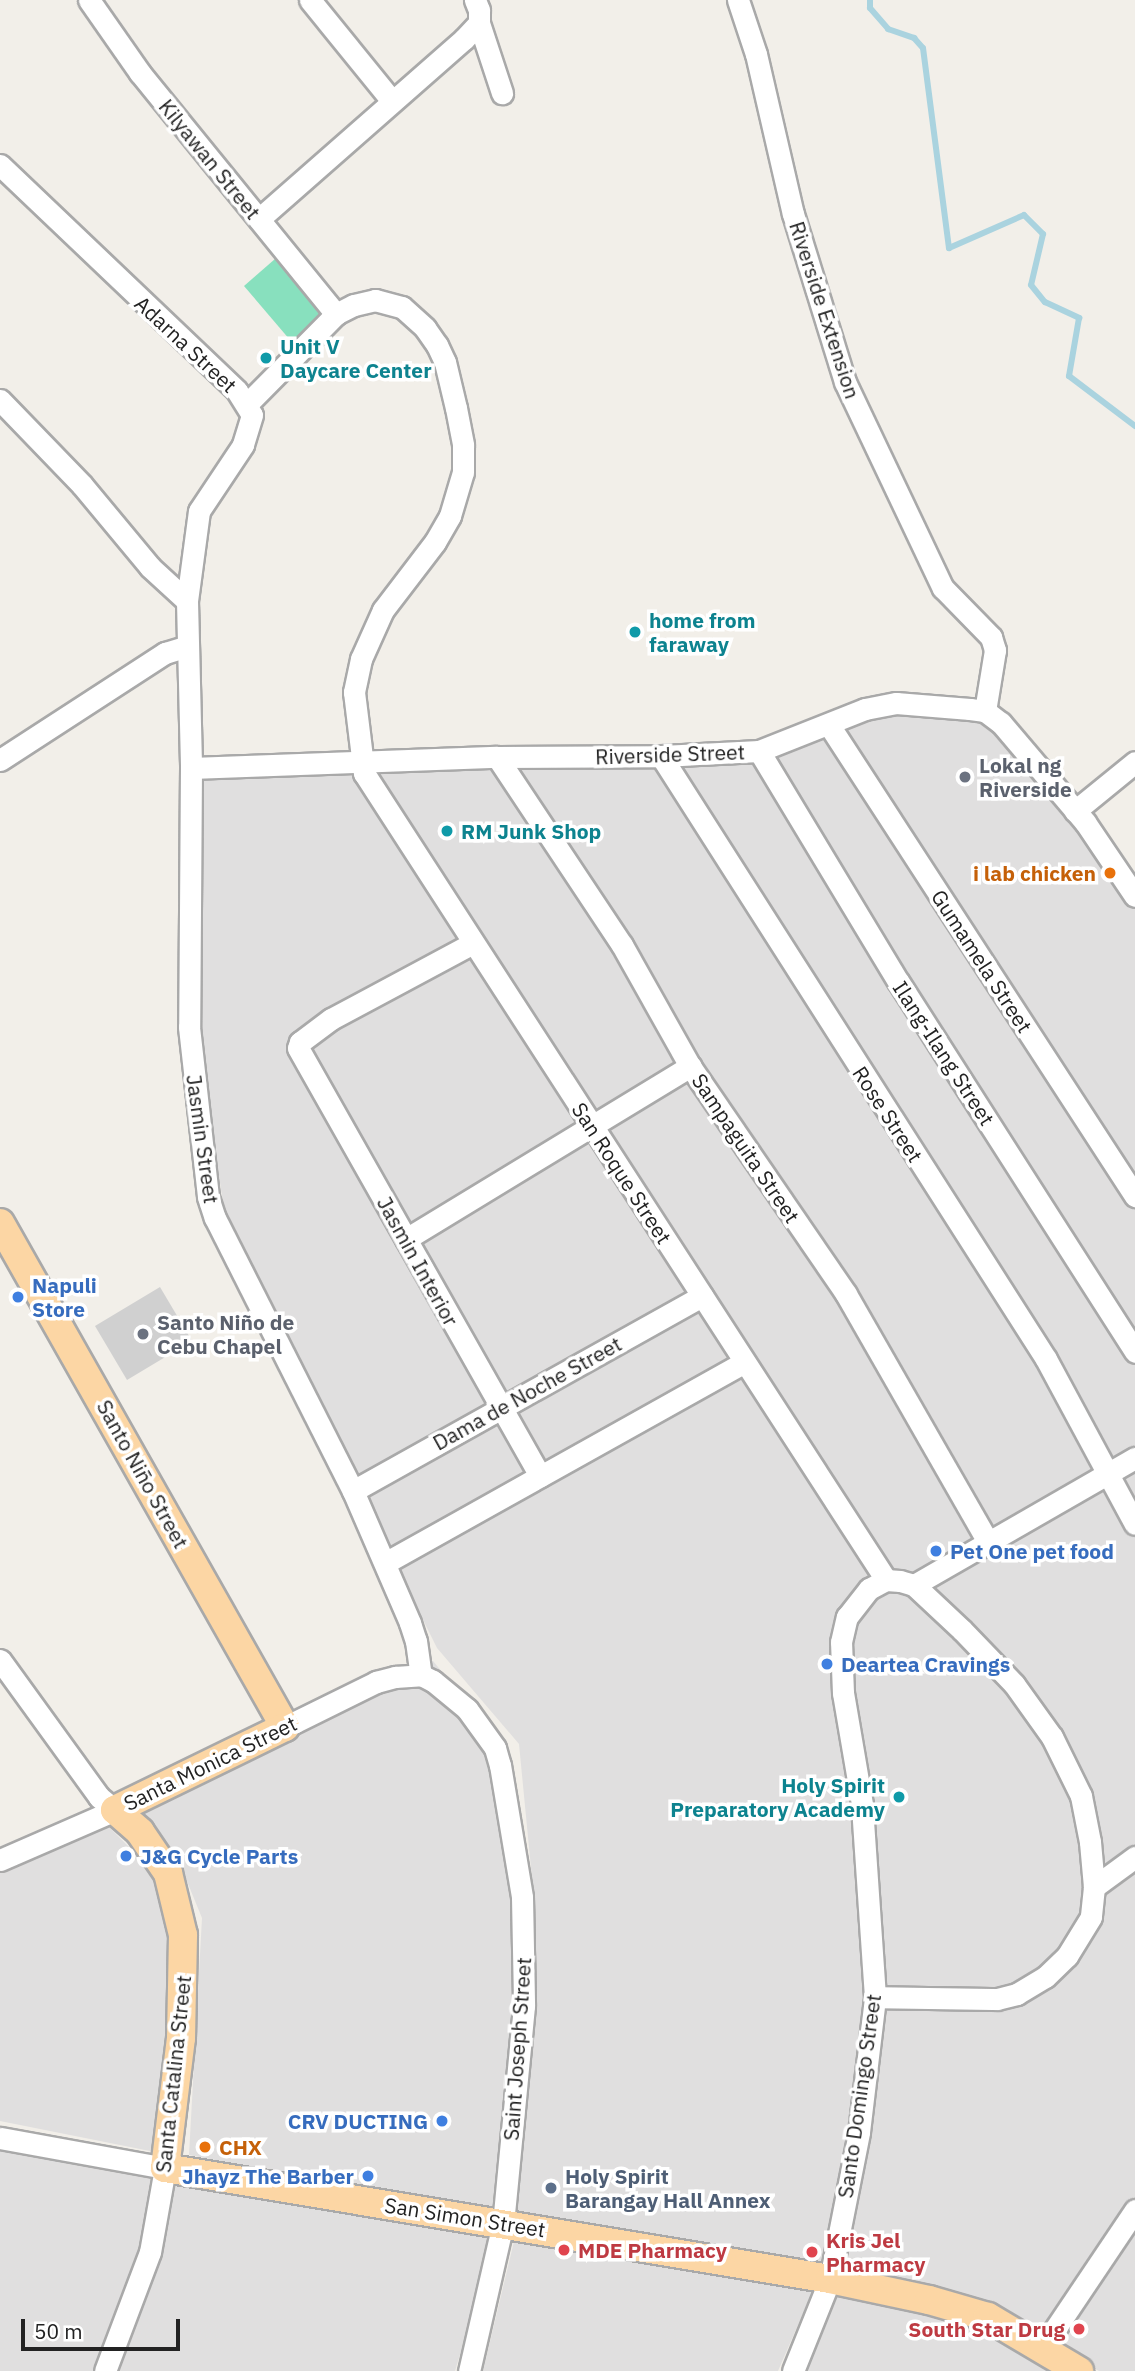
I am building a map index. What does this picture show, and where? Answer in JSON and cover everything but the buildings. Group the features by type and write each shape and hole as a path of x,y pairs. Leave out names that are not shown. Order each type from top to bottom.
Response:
{"main road":[{"name":"Santo Niño Street","path":"0,1223 285,1727"},
{"name":"Santa Monica Street","path":"115,1810 285,1727"},
{"name":"Santa Catalina Street","path":"115,1810 140,1832 168,1873 183,1935 180,2038 165,2168"},
{"name":"San Simon Street","path":"165,2168 830,2279 929,2300 988,2316 1079,2371"}],"street":[{"name":"Kilyawan Street","path":"89,0 140,73 336,314"},
{"path":"310,0 392,101"},
{"path":"475,0 479,10 479,23 502,93"},
{"name":"Riverside Extension","path":"738,0 756,54 793,214 845,382 943,588 991,637 995,650 985,711"},
{"path":"259,219 464,40 479,23"},
{"name":"Adarna Street","path":"0,165 248,403 252,415 250,430 199,511 187,601 191,768"},
{"path":"248,403 336,314 354,305 375,300 401,307 425,328 445,362 463,445 463,472 455,507 435,542 383,610 361,659 354,692 361,764"},
{"path":"0,400 82,485 150,567 187,601"},
{"path":"0,760 165,653 188,646"},
{"name":"Riverside Street","path":"191,768 759,751 865,709 896,704 985,711"},
{"path":"985,711 1001,723 1076,811 1135,896"},
{"name":"Gumamela Street","path":"830,725 1135,1196"},
{"name":"Ilang-Ilang Street","path":"759,751 898,981 1135,1352"},
{"name":"Rose Street","path":"662,756 1046,1359 1135,1524"},
{"name":"Sampaguita Street","path":"497,757 622,945 690,1066 846,1294 989,1544"},
{"path":"1076,811 1135,762"},
{"name":"San Roque Street","path":"361,764 370,784 886,1580"},
{"name":"Jasmin Street","path":"191,768 189,1027 208,1197 215,1218 354,1491 416,1642 421,1675"},
{"name":"Jasmin Interior","path":"473,943 331,1018 298,1045 540,1476"},
{"path":"406,1239 690,1066"},
{"name":"Dama de Noche Street","path":"354,1491 702,1296"},
{"path":"385,1563 744,1362"},
{"path":"914,1585 1135,1458"},
{"path":"875,1997 997,1999 1017,1994 1045,1976 1067,1956 1091,1917 1094,1887 1090,1842 1081,1796 1052,1737 1014,1684 914,1585 886,1580"},
{"name":"Santo Domingo Street","path":"793,2371 830,2279 859,2132 875,1997 862,1804 843,1693 841,1642 855,1603 869,1589 886,1580"},
{"name":"Santa Catalina Street","path":"0,1660 99,1797 115,1810"},
{"name":"Santa Monica Street","path":"285,1727 376,1682 395,1676 421,1675"},
{"name":"Saint Joseph Street","path":"421,1675 433,1681 467,1709 495,1748 522,1897 524,2006 503,2223 478,2342 469,2371"},
{"name":"Santa Monica Street","path":"0,1860 115,1810"},
{"path":"1094,1887 1135,1857"},
{"name":"San Simon Street","path":"0,2138 165,2168"},
{"name":"Santa Catalina Street","path":"105,2371 150,2252 165,2168"},
{"path":"1043,2347 1135,2210"}],"shaded area":[{"path":"895,704 990,720 1135,900 1135,2371 1099,2371 970,2298 516,2214 537,1996 534,1899 519,1744 437,1648 226,1223 194,1007 196,774 715,757"},
{"name":"Santo Niño de Cebu Chapel","path":"160,1287 192,1341 127,1380 95,1326"},
{"path":"433,1661 491,1731 521,1913 512,2005 502,2215 189,2155 202,1918 184,1874 141,1812"},
{"path":"107,1825 144,1862 182,1931 170,2155 0,2121 0,1870"},
{"path":"0,2147 168,2175 100,2371 0,2371"},
{"path":"175,2173 499,2227 455,2371 119,2371"},
{"path":"516,2233 817,2281 778,2371 483,2371"},
{"path":"834,2282 981,2319 1064,2371 791,2371"}],"green space":[{"path":"283,252 336,313 296,347 244,286"}],"waterway":[{"path":"870,0 870,8 888,29 914,38 923,48 949,248 1024,215 1043,234 1031,285 1045,302 1079,318 1069,376 1135,426"}],"place":[{"name":"Unit V Daycare Center","path":"266,358"},
{"name":"home from faraway","path":"635,632"},
{"name":"Lokal ng Riverside","path":"965,777"},
{"name":"RM Junk Shop","path":"447,831"},
{"name":"i lab chicken","path":"1110,873"},
{"name":"Napuli Store","path":"18,1297"},
{"name":"Santo Niño de Cebu Chapel","path":"143,1334"},
{"name":"Pet One pet food","path":"936,1551"},
{"name":"Deartea Cravings","path":"827,1664"},
{"name":"Holy Spirit Preparatory Academy","path":"899,1797"},
{"name":"J&G Cycle Parts","path":"126,1856"},
{"name":"CRV DUCTING","path":"442,2121"},
{"name":"CHX","path":"205,2147"},
{"name":"Jhayz The Barber","path":"368,2176"},
{"name":"Holy Spirit Barangay Hall Annex","path":"551,2188"},
{"name":"MDE Pharmacy","path":"564,2250"},
{"name":"Kris Jel Pharmacy","path":"812,2252"},
{"name":"South Star Drug","path":"1079,2329"}]}
